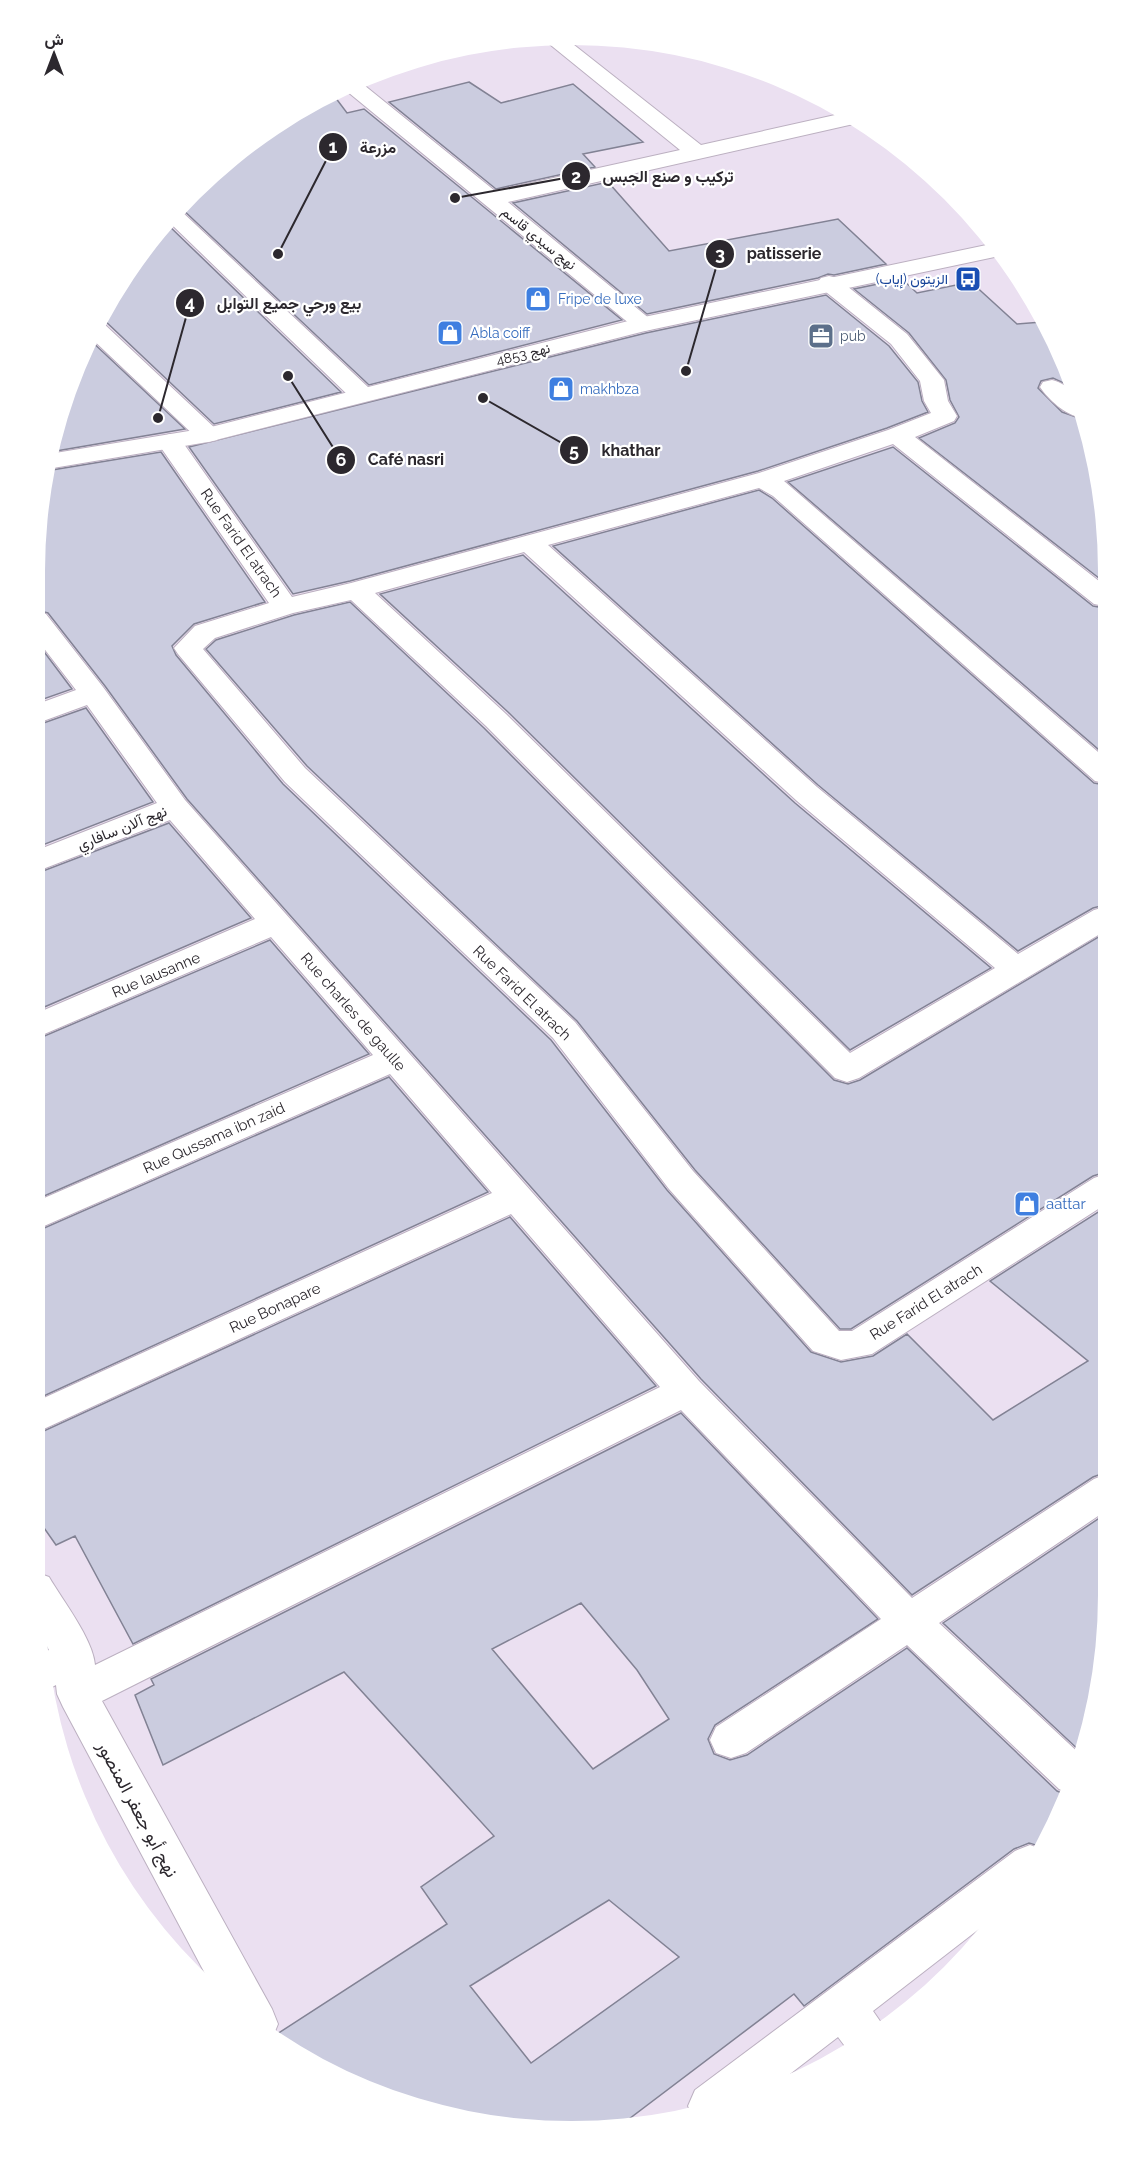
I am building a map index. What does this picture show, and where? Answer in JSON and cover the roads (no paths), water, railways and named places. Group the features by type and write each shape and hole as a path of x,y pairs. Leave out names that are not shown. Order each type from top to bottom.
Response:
{"street":[{"path":"559,45 697,153"},
{"name":"نهج سيدي قاسم","path":"358,91 644,324"},
{"path":"491,199 842,120"},
{"path":"180,220 361,394"},
{"name":"نهج 4853","path":"57,461 208,435 361,394 644,324 989,251"},
{"path":"285,607 357,590 744,483 764,480 897,435 945,416 936,401 932,380 899,339 829,284"},
{"path":"101,335 208,435"},
{"path":"1052,387 1070,402"},
{"path":"897,435 1098,593"},
{"name":"Rue Farid El atrach","path":"170,442 285,607 205,632 188,648 295,775 564,1030 681,1180 826,1341 842,1346 860,1344 1098,1192"},
{"path":"764,480 782,491 1098,768"},
{"path":"530,543 807,794 1017,970"},
{"path":"357,590 373,608 495,720 848,1070 1098,920"},
{"name":"Rue charles de gaulle","path":"45,632 93,693 175,807 393,1059 686,1391 910,1622 1068,1770"},
{"path":"45,711 93,693"},
{"name":"نهج آلان سافاري","path":"45,858 175,807"},
{"name":"Rue lausanne","path":"45,1023 276,922"},
{"name":"Rue Qussama ibn zaid","path":"45,1213 393,1059"},
{"name":"Rue Bonapare","path":"45,1413 515,1197"},
{"path":"66,1674 686,1391"},
{"path":"731,1740 1098,1496"},
{"name":"نهج أبو جعفر المنصور","path":"46,1620 66,1674 242,2005"},
{"path":"725,2098 853,2022 1014,1879"}],"place":[{"name":"تركيب و صنع الجبس","path":"455,198"},
{"name":"مزرعة","path":"278,254"},
{"name":"الزيتون (إياب)","path":"968,279"},
{"name":"Fripe de luxe","path":"538,299"},
{"name":"Abla coiff","path":"450,333"},
{"name":"pub","path":"821,336"},
{"name":"patisserie","path":"686,371"},
{"name":"Café nasri","path":"288,376"},
{"name":"makhbza","path":"561,389"},
{"name":"khathar","path":"483,398"},
{"name":"بيع ورحي جميع التوابل","path":"158,418"},
{"name":"aattar","path":"1027,1204"}]}
